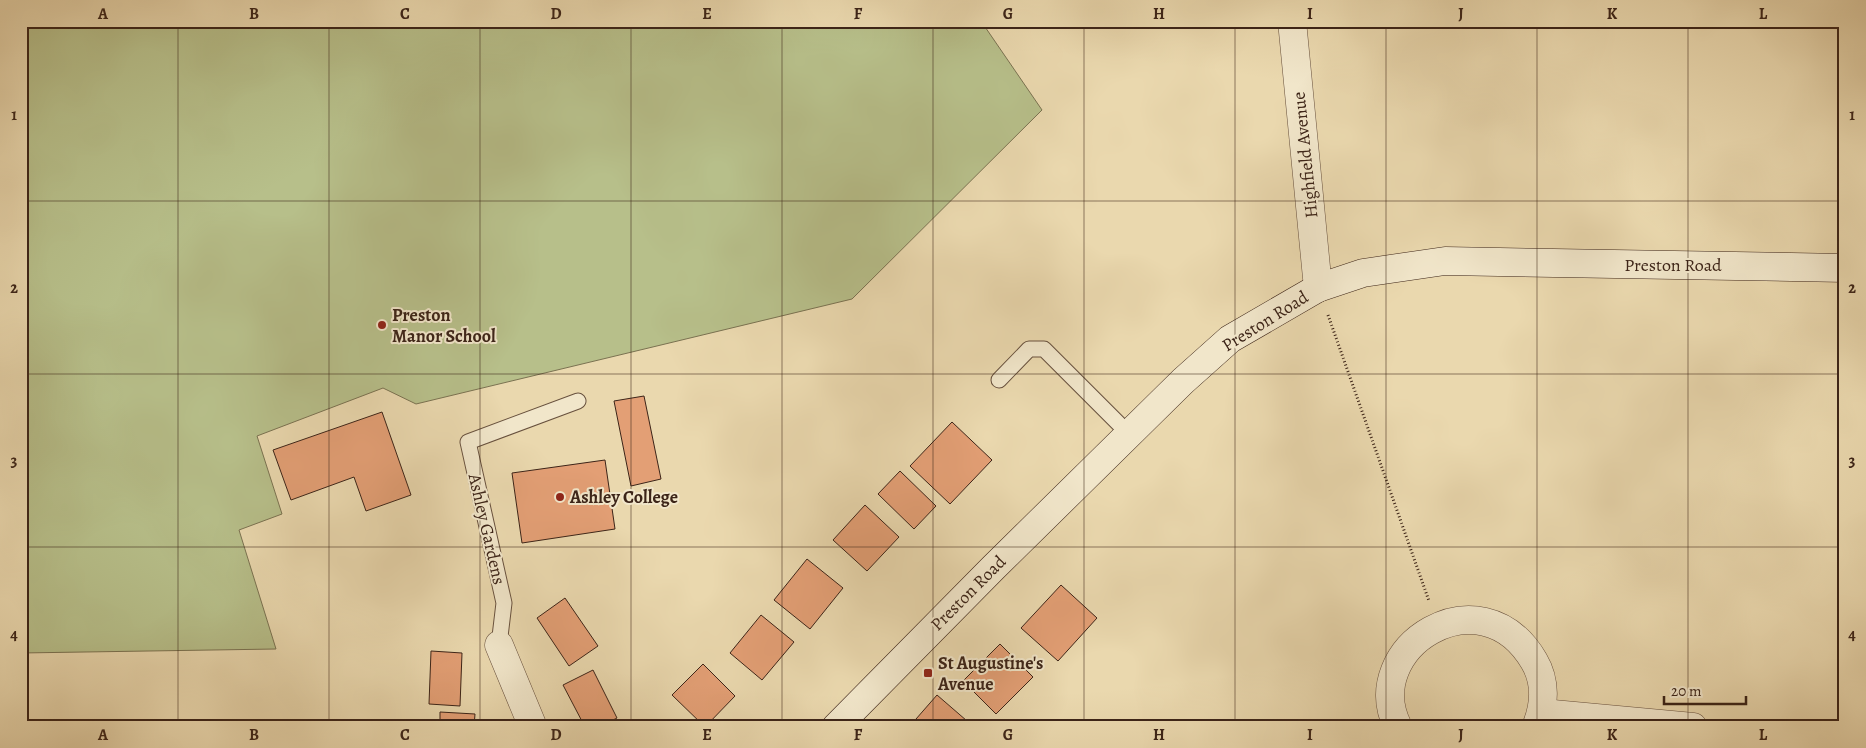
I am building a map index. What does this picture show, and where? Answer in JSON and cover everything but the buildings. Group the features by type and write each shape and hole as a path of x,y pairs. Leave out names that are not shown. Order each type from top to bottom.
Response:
{"street":[{"name":"Highfield Avenue","path":"1292,21 1318,288"},
{"name":"Preston Road","path":"836,727 1128,433 1230,339 1318,288 1363,273 1444,261 1845,268"},
{"path":"1398,727 1393,718 1390,700 1394,673 1404,653 1438,626 1459,620 1474,620 1500,626 1526,647 1539,670 1544,696 1539,720 1693,727"},
{"name":"Ashley Gardens","path":"499,645 533,727"}],"lane":[{"path":"999,380 1029,349 1044,349 1128,433"},
{"name":"Ashley Gardens","path":"499,645 504,602 468,442 578,401"}],"path":[{"path":"1318,288 1438,626"}],"green space":[{"name":"Preston Manor School","path":"21,21 981,21 1042,110 852,299 416,404 383,388 257,436 282,514 239,530 276,649 21,653"}],"place":[{"name":"Preston Manor School","path":"382,325"},
{"name":"Ashley College","path":"560,497"},
{"name":"St Augustine's Avenue","path":"928,673"}]}
